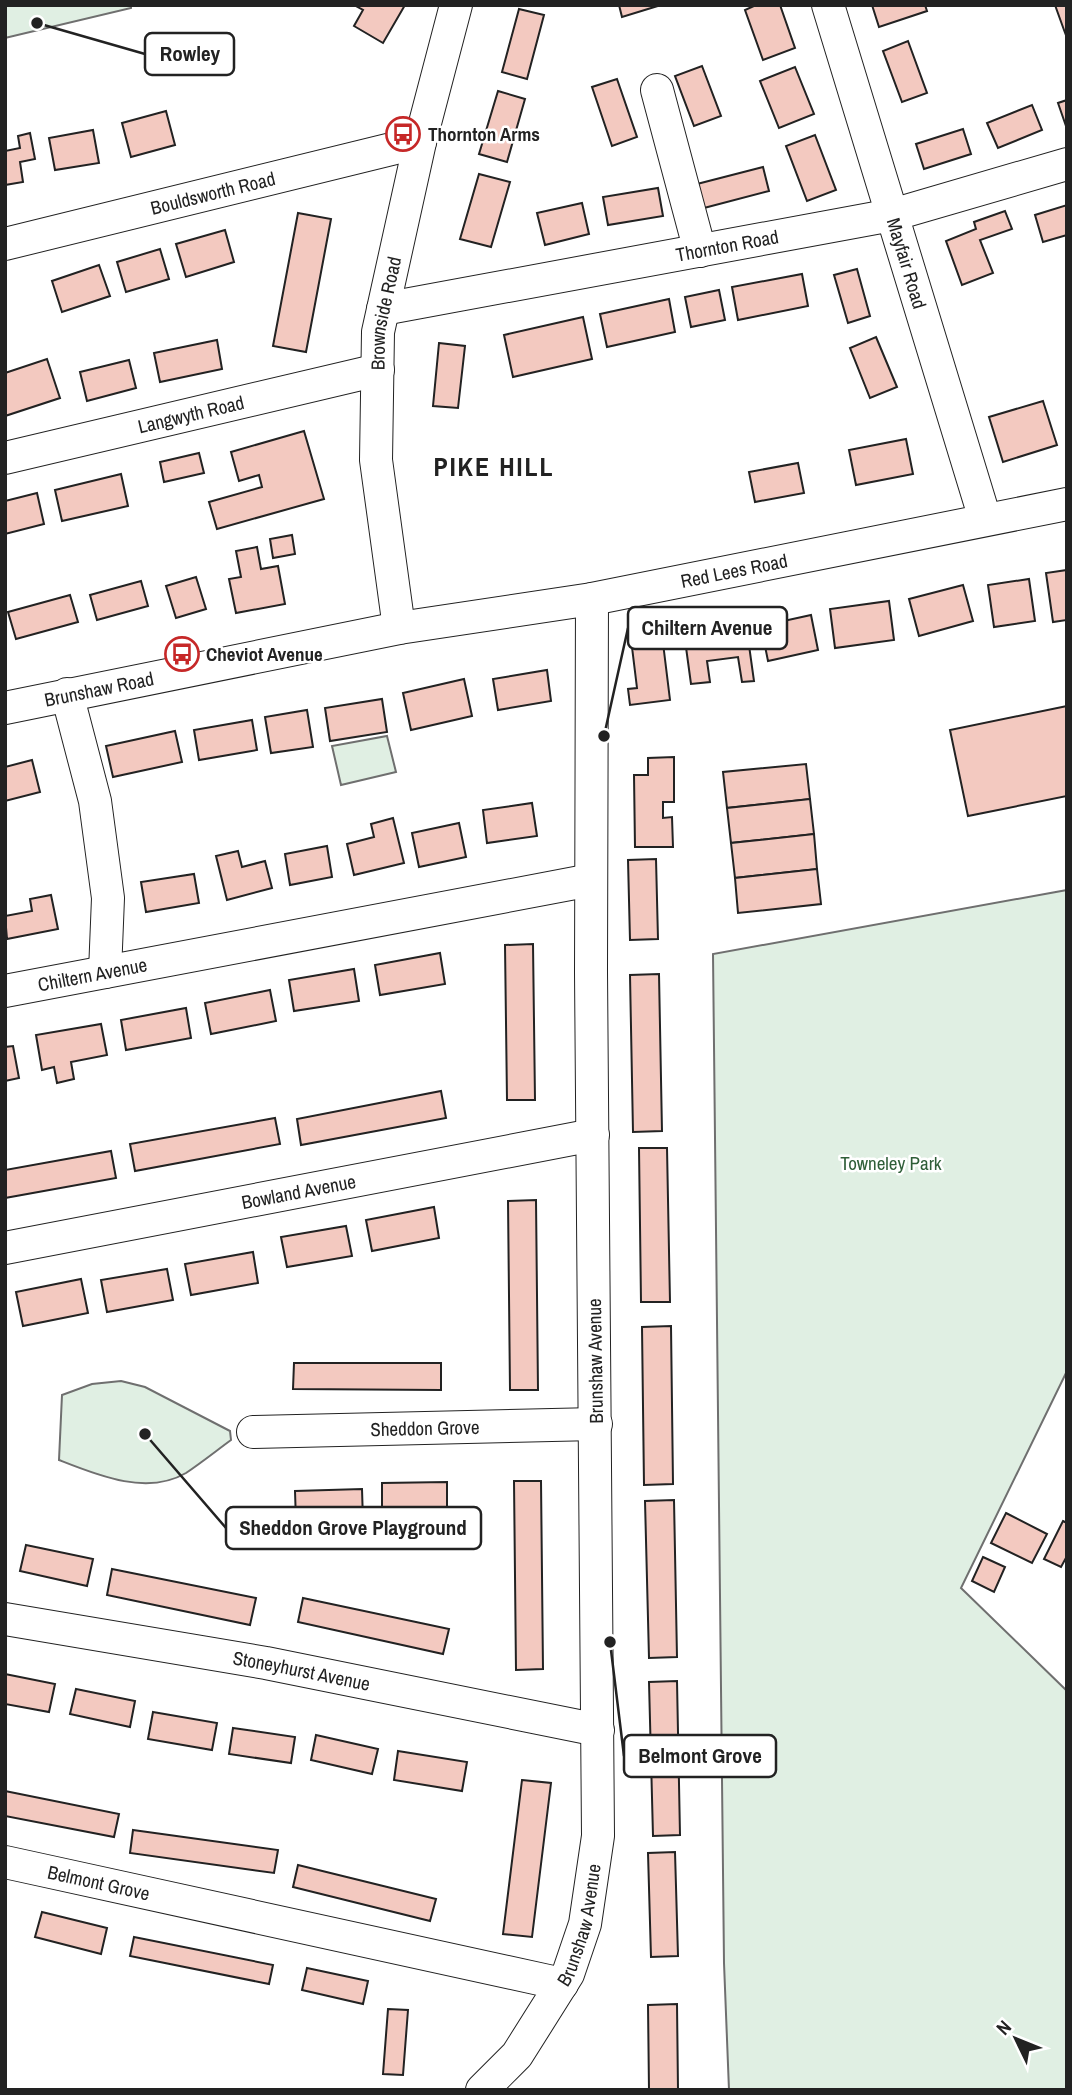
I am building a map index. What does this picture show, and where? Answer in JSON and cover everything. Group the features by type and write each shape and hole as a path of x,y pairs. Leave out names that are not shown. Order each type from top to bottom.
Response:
{"street":[{"name":"Brownside Road","path":"400,628 376,460 378,332 420,142 456,5"},
{"name":"Mayfair Road","path":"828,5 985,519"},
{"path":"657,90 700,251"},
{"name":"Bouldsworth Road","path":"5,244 420,142"},
{"name":"Thornton Road","path":"383,309 892,215 1067,164"},
{"name":"Langwyth Road","path":"5,458 377,370"},
{"name":"Red Lees Road","path":"400,628 592,599 1067,504"},
{"name":"Brunshaw Avenue","path":"482,2090 517,2054 568,1974 585,1924 596,1848 598,1730 591,880 592,599"},
{"name":"Brunshaw Road","path":"5,708 400,628"},
{"path":"68,694 97,815 108,898 106,972"},
{"name":"Chiltern Avenue","path":"5,991 591,880"},
{"name":"Bowland Avenue","path":"5,1248 593,1135"},
{"name":"Sheddon Grove","path":"253,1432 596,1424"},
{"name":"Stoneyhurst Avenue","path":"5,1619 266,1663 598,1730"},
{"name":"Belmont Grove","path":"5,1862 562,1984"}],"green space":[{"path":"5,5 131,5 131,8 5,38"},
{"path":"387,736 396,772 341,785 332,746"},
{"name":"Towneley Park","path":"1067,890 1067,1371 961,1588 1067,1691 1067,2090 729,2090 724,1963 713,954"},
{"path":"121,1381 145,1387 230,1431 231,1440 186,1473 155,1483 122,1481 59,1460 62,1395 92,1384"}],"building":[{"path":"354,5 405,5 383,43 354,26 363,10"},
{"path":"619,5 661,5 622,17"},
{"path":"756,5 780,5 795,48 763,60 745,10"},
{"path":"872,5 925,5 927,11 879,27"},
{"path":"1055,5 1067,5 1067,38 1064,30"},
{"path":"519,9 544,15 527,79 502,72"},
{"path":"908,41 927,93 902,102 883,51"},
{"path":"702,66 721,116 694,126 675,76"},
{"path":"795,67 814,114 779,128 760,81"},
{"path":"617,79 637,137 612,146 592,87"},
{"path":"498,91 525,99 507,162 479,154"},
{"path":"1067,100 1067,129 1058,103"},
{"path":"1032,105 1042,130 998,148 987,123"},
{"path":"166,111 175,145 131,157 122,123"},
{"path":"963,129 971,154 924,169 916,144"},
{"path":"93,130 99,163 55,170 49,138"},
{"path":"30,133 35,159 20,162 23,182 5,185 5,151 20,148 18,136"},
{"path":"815,135 836,190 807,201 786,146"},
{"path":"763,167 769,191 704,208 697,184"},
{"path":"479,174 510,182 491,247 460,239"},
{"path":"658,188 663,216 608,225 603,197"},
{"path":"582,203 589,234 545,245 537,213"},
{"path":"1067,205 1067,235 1043,242 1035,215"},
{"path":"1005,211 1012,229 980,240 993,273 962,285 946,241 976,229 974,222"},
{"path":"298,213 331,219 306,352 273,346"},
{"path":"225,230 234,262 186,277 176,244"},
{"path":"160,249 169,279 126,292 117,262"},
{"path":"99,265 110,296 62,312 52,281"},
{"path":"857,269 870,316 848,323 834,275"},
{"path":"802,274 808,306 738,320 732,287"},
{"path":"719,290 725,320 691,327 685,297"},
{"path":"669,299 675,332 607,347 600,314"},
{"path":"583,317 592,359 513,377 504,335"},
{"path":"876,337 897,387 870,398 850,348"},
{"path":"217,340 222,369 160,382 154,353"},
{"path":"439,343 465,346 458,408 433,406"},
{"path":"47,359 60,398 5,416 5,373"},
{"path":"129,360 136,388 87,401 80,372"},
{"path":"1043,401 1057,445 1003,462 989,417"},
{"path":"304,431 324,499 217,529 209,502 262,487 259,475 239,481 231,452"},
{"path":"906,439 913,474 856,485 849,450"},
{"path":"199,453 204,473 164,482 160,462"},
{"path":"798,463 804,493 755,502 749,472"},
{"path":"121,474 128,506 62,521 55,490"},
{"path":"37,493 44,524 5,534 5,501"},
{"path":"292,535 295,554 273,558 270,539"},
{"path":"257,547 261,569 278,566 285,604 236,613 229,579 241,577 236,551"},
{"path":"1067,570 1067,620 1053,622 1046,573"},
{"path":"196,577 206,609 176,618 166,586"},
{"path":"1029,579 1035,621 994,627 988,585"},
{"path":"141,581 148,606 97,620 90,595"},
{"path":"963,585 973,621 919,636 909,599"},
{"path":"70,595 78,622 16,639 8,612"},
{"path":"889,601 894,640 835,648 830,609"},
{"path":"811,615 818,650 768,661 761,626"},
{"path":"747,631 754,681 742,682 738,657 707,661 710,682 691,684 685,640"},
{"path":"663,643 670,700 630,705 628,689 637,688 632,647"},
{"path":"547,670 551,701 498,710 493,679"},
{"path":"464,679 472,716 411,730 403,693"},
{"path":"382,699 387,732 330,741 325,708"},
{"path":"1067,706 1067,796 968,816 950,730"},
{"path":"307,710 313,747 271,753 265,717"},
{"path":"252,720 257,750 199,760 194,730"},
{"path":"175,731 182,762 113,777 106,746"},
{"path":"674,757 674,802 663,802 663,818 672,817 673,847 635,847 634,775 648,775 648,758"},
{"path":"32,760 40,792 5,801 5,767"},
{"path":"806,764 810,799 727,808 723,772"},
{"path":"810,799 814,834 731,843 727,808"},
{"path":"532,803 537,836 487,843 483,810"},
{"path":"393,818 404,863 354,875 347,844 374,837 371,824"},
{"path":"459,823 466,857 419,867 412,833"},
{"path":"814,834 817,869 735,878 731,843"},
{"path":"327,846 332,877 290,885 285,854"},
{"path":"238,851 242,867 265,861 272,888 227,900 216,856"},
{"path":"656,859 658,939 630,940 628,860"},
{"path":"817,869 821,904 738,913 735,878"},
{"path":"194,874 199,903 146,912 141,882"},
{"path":"51,895 58,929 7,939 5,916 32,911 30,899"},
{"path":"533,944 535,1100 507,1100 505,945"},
{"path":"440,953 445,984 380,995 375,965"},
{"path":"354,969 359,1001 294,1011 289,980"},
{"path":"659,974 662,1131 633,1132 630,975"},
{"path":"270,990 276,1021 211,1034 205,1003"},
{"path":"186,1008 191,1038 126,1050 121,1020"},
{"path":"101,1024 107,1055 71,1062 74,1079 57,1083 54,1067 42,1070 36,1035"},
{"path":"13,1046 19,1078 5,1081 5,1047"},
{"path":"441,1091 446,1118 301,1145 297,1119"},
{"path":"275,1118 280,1144 135,1171 130,1144"},
{"path":"639,1148 667,1148 670,1302 641,1302"},
{"path":"111,1151 116,1178 5,1198 5,1170"},
{"path":"536,1200 538,1390 510,1390 508,1201"},
{"path":"434,1207 439,1238 372,1251 366,1220"},
{"path":"346,1226 352,1256 287,1267 281,1237"},
{"path":"253,1252 258,1283 191,1295 185,1264"},
{"path":"167,1269 173,1300 107,1312 101,1280"},
{"path":"81,1279 88,1313 23,1326 16,1292"},
{"path":"671,1326 673,1484 644,1485 642,1327"},
{"path":"294,1363 441,1363 441,1390 293,1389"},
{"path":"514,1481 541,1481 543,1669 516,1670"},
{"path":"447,1482 447,1514 382,1513 382,1483"},
{"path":"362,1489 363,1521 296,1522 295,1491"},
{"path":"674,1500 677,1657 649,1658 645,1501"},
{"path":"1006,1513 1047,1534 1032,1563 991,1543"},
{"path":"1063,1521 1067,1523 1067,1556 1061,1567 1044,1559"},
{"path":"26,1545 93,1559 87,1586 20,1571"},
{"path":"983,1557 1005,1567 994,1592 972,1581"},
{"path":"112,1569 256,1598 250,1625 107,1595"},
{"path":"303,1598 449,1629 443,1654 298,1622"},
{"path":"5,1674 55,1684 49,1712 5,1704"},
{"path":"677,1681 680,1835 653,1836 649,1682"},
{"path":"76,1689 135,1701 130,1727 70,1714"},
{"path":"153,1712 217,1723 212,1750 148,1739"},
{"path":"233,1728 295,1737 291,1763 229,1754"},
{"path":"316,1735 378,1749 372,1774 311,1760"},
{"path":"398,1751 467,1762 462,1791 394,1780"},
{"path":"522,1780 551,1783 532,1937 503,1934"},
{"path":"5,1791 119,1814 114,1837 5,1816"},
{"path":"133,1830 278,1850 274,1873 130,1853"},
{"path":"675,1852 678,1956 651,1957 648,1853"},
{"path":"298,1865 436,1899 430,1921 293,1887"},
{"path":"42,1912 107,1928 101,1954 35,1937"},
{"path":"134,1937 273,1965 269,1984 130,1956"},
{"path":"307,1968 368,1981 363,2004 302,1990"},
{"path":"677,2004 678,2090 649,2090 648,2005"},
{"path":"388,2009 408,2010 403,2075 383,2074"}],"place":[{"name":"Rowley","path":"37,23"},
{"name":"Thornton Arms","path":"403,134"},
{"name":"Cheviot Avenue","path":"182,654"},
{"name":"Chiltern Avenue","path":"604,736"},
{"name":"Sheddon Grove Playground","path":"145,1434"},
{"name":"Belmont Grove","path":"610,1642"}],"district":[{"name":"PIKE HILL","path":"494,467"}]}
